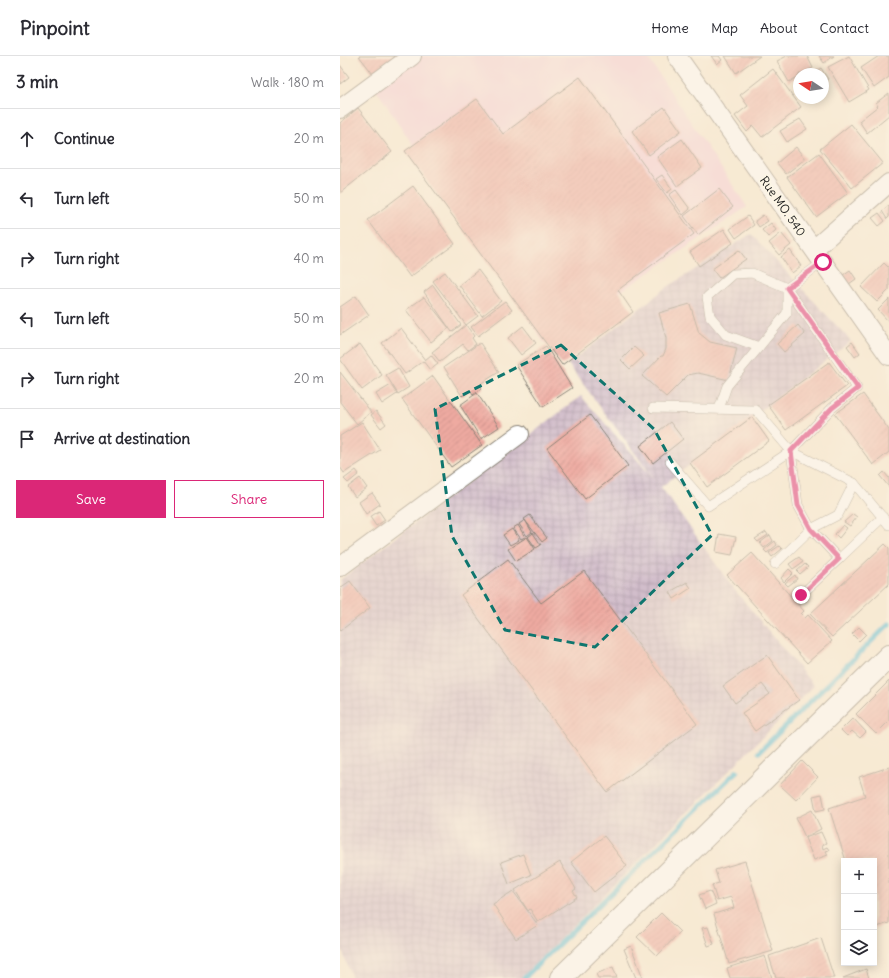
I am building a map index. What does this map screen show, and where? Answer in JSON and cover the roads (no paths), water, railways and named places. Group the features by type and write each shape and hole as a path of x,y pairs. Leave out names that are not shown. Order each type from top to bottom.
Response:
{"street":[{"path":"340,109 412,56"},
{"name":"Rue MO. 540","path":"677,56 889,356"},
{"path":"818,255 889,183"},
{"path":"340,567 520,434"},
{"path":"561,978 889,656"}],"lane":[{"path":"719,409 727,386 787,313 787,288 818,255"},
{"path":"670,462 708,506 791,451 832,408 858,388 787,288 752,273 732,274 707,297 710,316 726,335 759,347"},
{"path":"652,408 756,410 791,451 854,483 886,521 839,559 801,595"},
{"path":"791,451 798,505 811,529 839,559"},
{"path":"775,564 811,529 838,515 854,483"}],"waterway":[{"path":"759,752 889,624"},
{"path":"524,978 737,771"}]}
